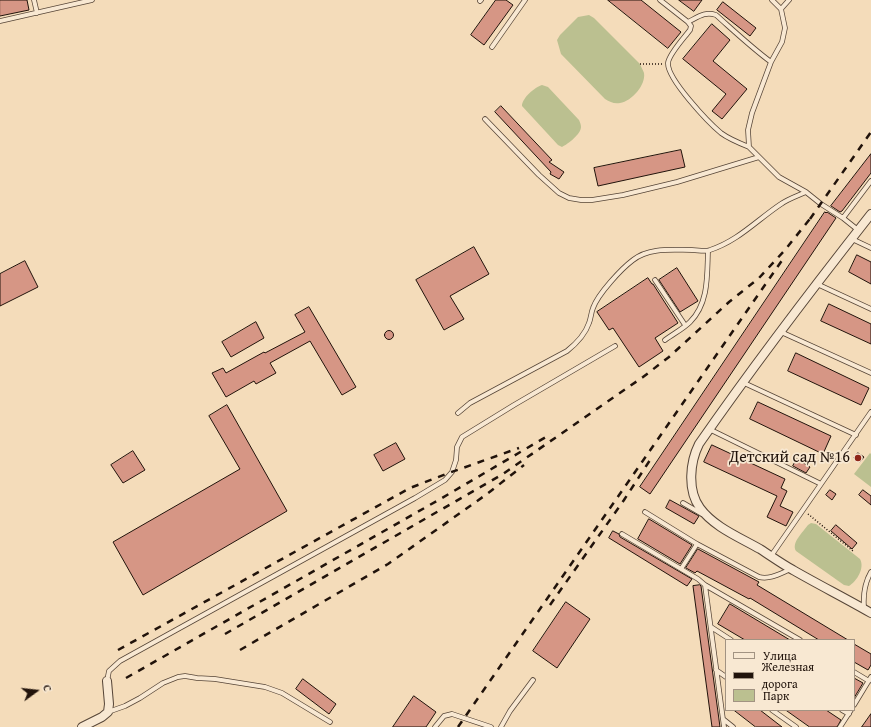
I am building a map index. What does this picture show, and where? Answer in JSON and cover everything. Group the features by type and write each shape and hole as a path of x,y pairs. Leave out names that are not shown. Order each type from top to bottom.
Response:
{"street":[{"path":"868,611 791,569 707,517 699,506 694,495 692,470 695,451 709,429 816,283 871,214"},
{"path":"82,727 102,717 108,712 109,704 107,681"}],"lane":[{"path":"34,0 37,12"},
{"path":"0,22 92,0"},
{"path":"492,47 525,0"},
{"path":"660,0 688,22 690,26 690,30 672,54 668,64 672,77 692,104 722,134 749,146 779,177 806,192 858,230"},
{"path":"749,146 748,130 752,114 771,62 782,42 785,28 781,9 772,0"},
{"path":"781,9 789,0"},
{"path":"688,22 705,14 710,13 716,15 758,53 771,62"},
{"path":"485,118 539,175 559,193 569,198 581,200 592,200 623,195 677,182 759,157"},
{"path":"843,218 871,181"},
{"path":"458,413 470,403 567,351 579,341 587,330 593,308 602,294 634,258 647,252 662,250 708,251 730,241 749,229 782,203 806,192"},
{"path":"852,239 871,248"},
{"path":"664,340 690,322 700,309 703,300 707,272 708,251"},
{"path":"656,280 686,325"},
{"path":"816,283 871,309"},
{"path":"780,331 871,373"},
{"path":"107,681 110,671 120,661 445,480 452,472 456,460 457,447 462,438 514,405 615,346"},
{"path":"742,382 856,435"},
{"path":"771,556 871,412"},
{"path":"709,429 821,484"},
{"path":"683,503 707,517"},
{"path":"645,512 697,544 764,578 772,577 791,569"},
{"path":"622,534 705,585 798,639"},
{"path":"681,569 697,544"},
{"path":"868,611 864,588 871,572"},
{"path":"705,585 724,727"},
{"path":"710,627 729,639"},
{"path":"716,670 725,676"},
{"path":"855,672 870,679 855,703"},
{"path":"108,712 125,706 163,683 185,676 226,680 266,687 282,693 330,722"},
{"path":"501,727 510,711 533,680"},
{"path":"773,711 796,727"},
{"path":"840,727 850,712"},
{"path":"435,727 444,716 452,714 491,727"},
{"path":"723,719 733,727"}],"path":[{"path":"640,64 668,64"},
{"path":"801,511 810,516 853,551"}],"green space":[{"path":"589,15 594,18 640,64 644,72 643,82 637,92 625,102 614,103 605,99 561,54 557,40 560,35 578,17"},
{"path":"542,85 548,87 579,120 581,127 579,133 562,147 558,145 522,106 529,93"},
{"path":"870,453 871,454 871,487 854,474"},
{"path":"811,523 816,524 860,559 862,566 861,570 855,581 849,586 844,585 796,551 796,541"}],"building":[{"path":"0,0 27,0 29,10 0,16"},
{"path":"496,0 506,0 513,5 484,45 471,35"},
{"path":"608,0 641,0 681,32 668,48"},
{"path":"679,0 702,0 694,11"},
{"path":"723,2 756,28 750,36 717,10"},
{"path":"712,24 730,40 713,61 747,89 722,119 712,111 726,94 683,59"},
{"path":"501,106 552,160 549,162 564,172 559,179 550,174 551,172 495,112"},
{"path":"681,150 685,167 598,186 594,168"},
{"path":"871,154 871,173 840,212 831,206"},
{"path":"825,212 836,218 650,494 640,487"},
{"path":"474,247 489,274 450,296 464,319 444,330 416,280"},
{"path":"857,255 871,262 871,284 849,272"},
{"path":"25,261 38,287 0,306 0,274"},
{"path":"677,268 698,301 680,312 659,280"},
{"path":"648,278 678,323 655,338 663,351 639,367 613,328 609,330 597,312"},
{"path":"829,304 871,324 871,344 821,321"},
{"path":"309,307 356,387 342,395 310,341 270,363 276,373 256,384 254,381 226,397 212,373 223,368 226,373 305,332 295,315"},
{"path":"256,322 264,338 231,357 222,342"},
{"path":"389,330 394,335 389,340 384,335"},
{"path":"796,353 869,388 861,405 788,371"},
{"path":"758,402 831,436 823,454 750,419"},
{"path":"227,405 287,511 143,595 113,542 240,469 209,416"},
{"path":"396,443 405,459 383,471 374,455"},
{"path":"712,445 785,479 781,488 787,491 780,506 793,512 786,526 767,517 777,496 704,462"},
{"path":"133,451 145,470 123,483 111,465"},
{"path":"858,453 864,457 860,462 854,458"},
{"path":"797,459 810,467 806,473 793,466"},
{"path":"830,490 836,494 832,500 826,495"},
{"path":"863,490 871,496 871,505 859,495"},
{"path":"670,500 699,516 694,524 666,508"},
{"path":"649,519 692,545 680,564 638,539"},
{"path":"836,525 857,543 852,549 831,531"},
{"path":"613,531 619,534 620,537 692,579 687,586 609,538"},
{"path":"698,549 759,582 757,585 846,639 817,639 750,598 749,599 697,571 695,573 686,568"},
{"path":"700,585 720,727 712,727 693,586"},
{"path":"566,602 590,619 557,668 533,651"},
{"path":"730,604 788,639 743,639 718,624"},
{"path":"855,645 871,654 871,665 868,670 855,663"},
{"path":"303,679 336,704 329,714 296,689"},
{"path":"855,679 863,683 855,696"},
{"path":"414,696 436,712 426,727 393,727"},
{"path":"735,711 761,711 782,727 756,727"},
{"path":"787,711 828,711 841,720 837,727 810,727"},
{"path":"871,714 871,727 862,727"}],"railway":[{"path":"810,219 871,132"},
{"path":"225,634 503,474 643,377 669,357 729,302 759,278 785,250 813,215"},
{"path":"458,727 783,259"},
{"path":"126,678 442,498 551,434"},
{"path":"118,650 410,488 519,448"},
{"path":"550,605 624,500 652,457"},
{"path":"240,650 388,564 487,494 524,465"}],"place":[{"name":"Детский сад №16","path":"858,458"}]}
